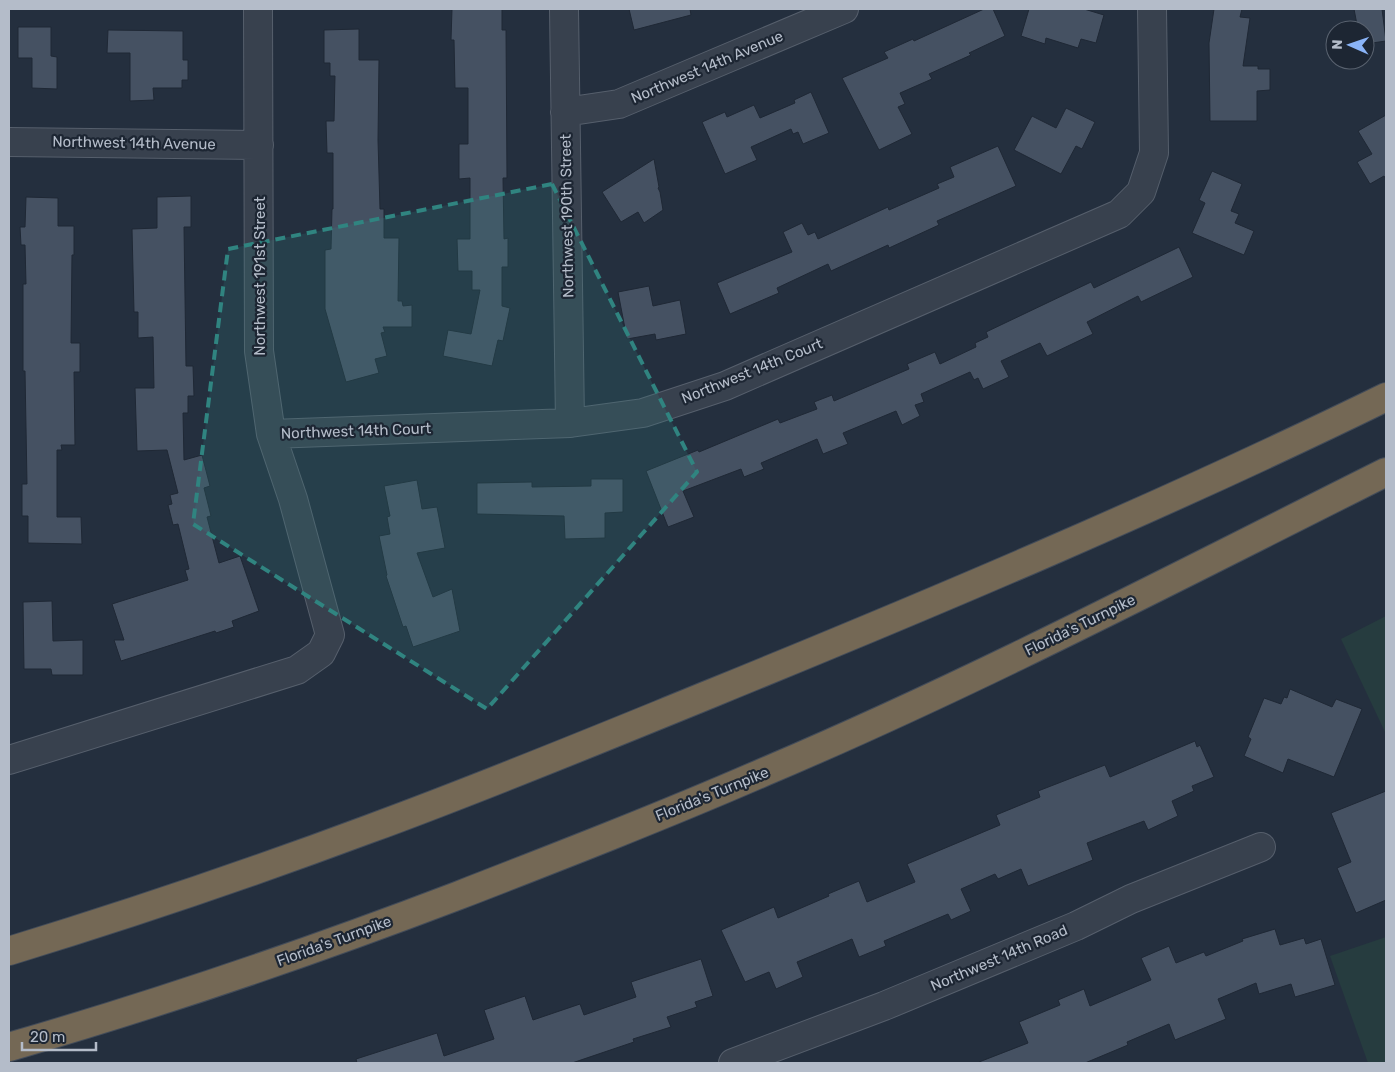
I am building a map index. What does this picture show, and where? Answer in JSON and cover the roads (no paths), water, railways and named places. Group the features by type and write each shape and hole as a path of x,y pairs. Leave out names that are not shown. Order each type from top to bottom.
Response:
{"highway":[{"path":"9,951 106,921 310,850 584,745 831,645 1084,537 1386,397"},
{"name":"Florida's Turnpike","path":"9,1047 178,995 388,922 550,860 765,772 957,685 1386,472"}],"street":[{"name":"Northwest 191st Street","path":"9,760 297,670 321,653 330,635 293,499 271,434 259,351 258,9"},
{"name":"Northwest 190th Street","path":"564,9 570,423"},
{"name":"Northwest 14th Avenue","path":"565,112 619,104 844,9"},
{"name":"Northwest 14th Court","path":"271,434 570,423 643,413 725,386 1119,214 1141,192 1154,153 1152,9"},
{"name":"Northwest 14th Avenue","path":"9,142 259,145"},
{"name":"Northwest 14th Road","path":"733,1063 759,1059 1076,926 1131,899 1261,847"}]}
